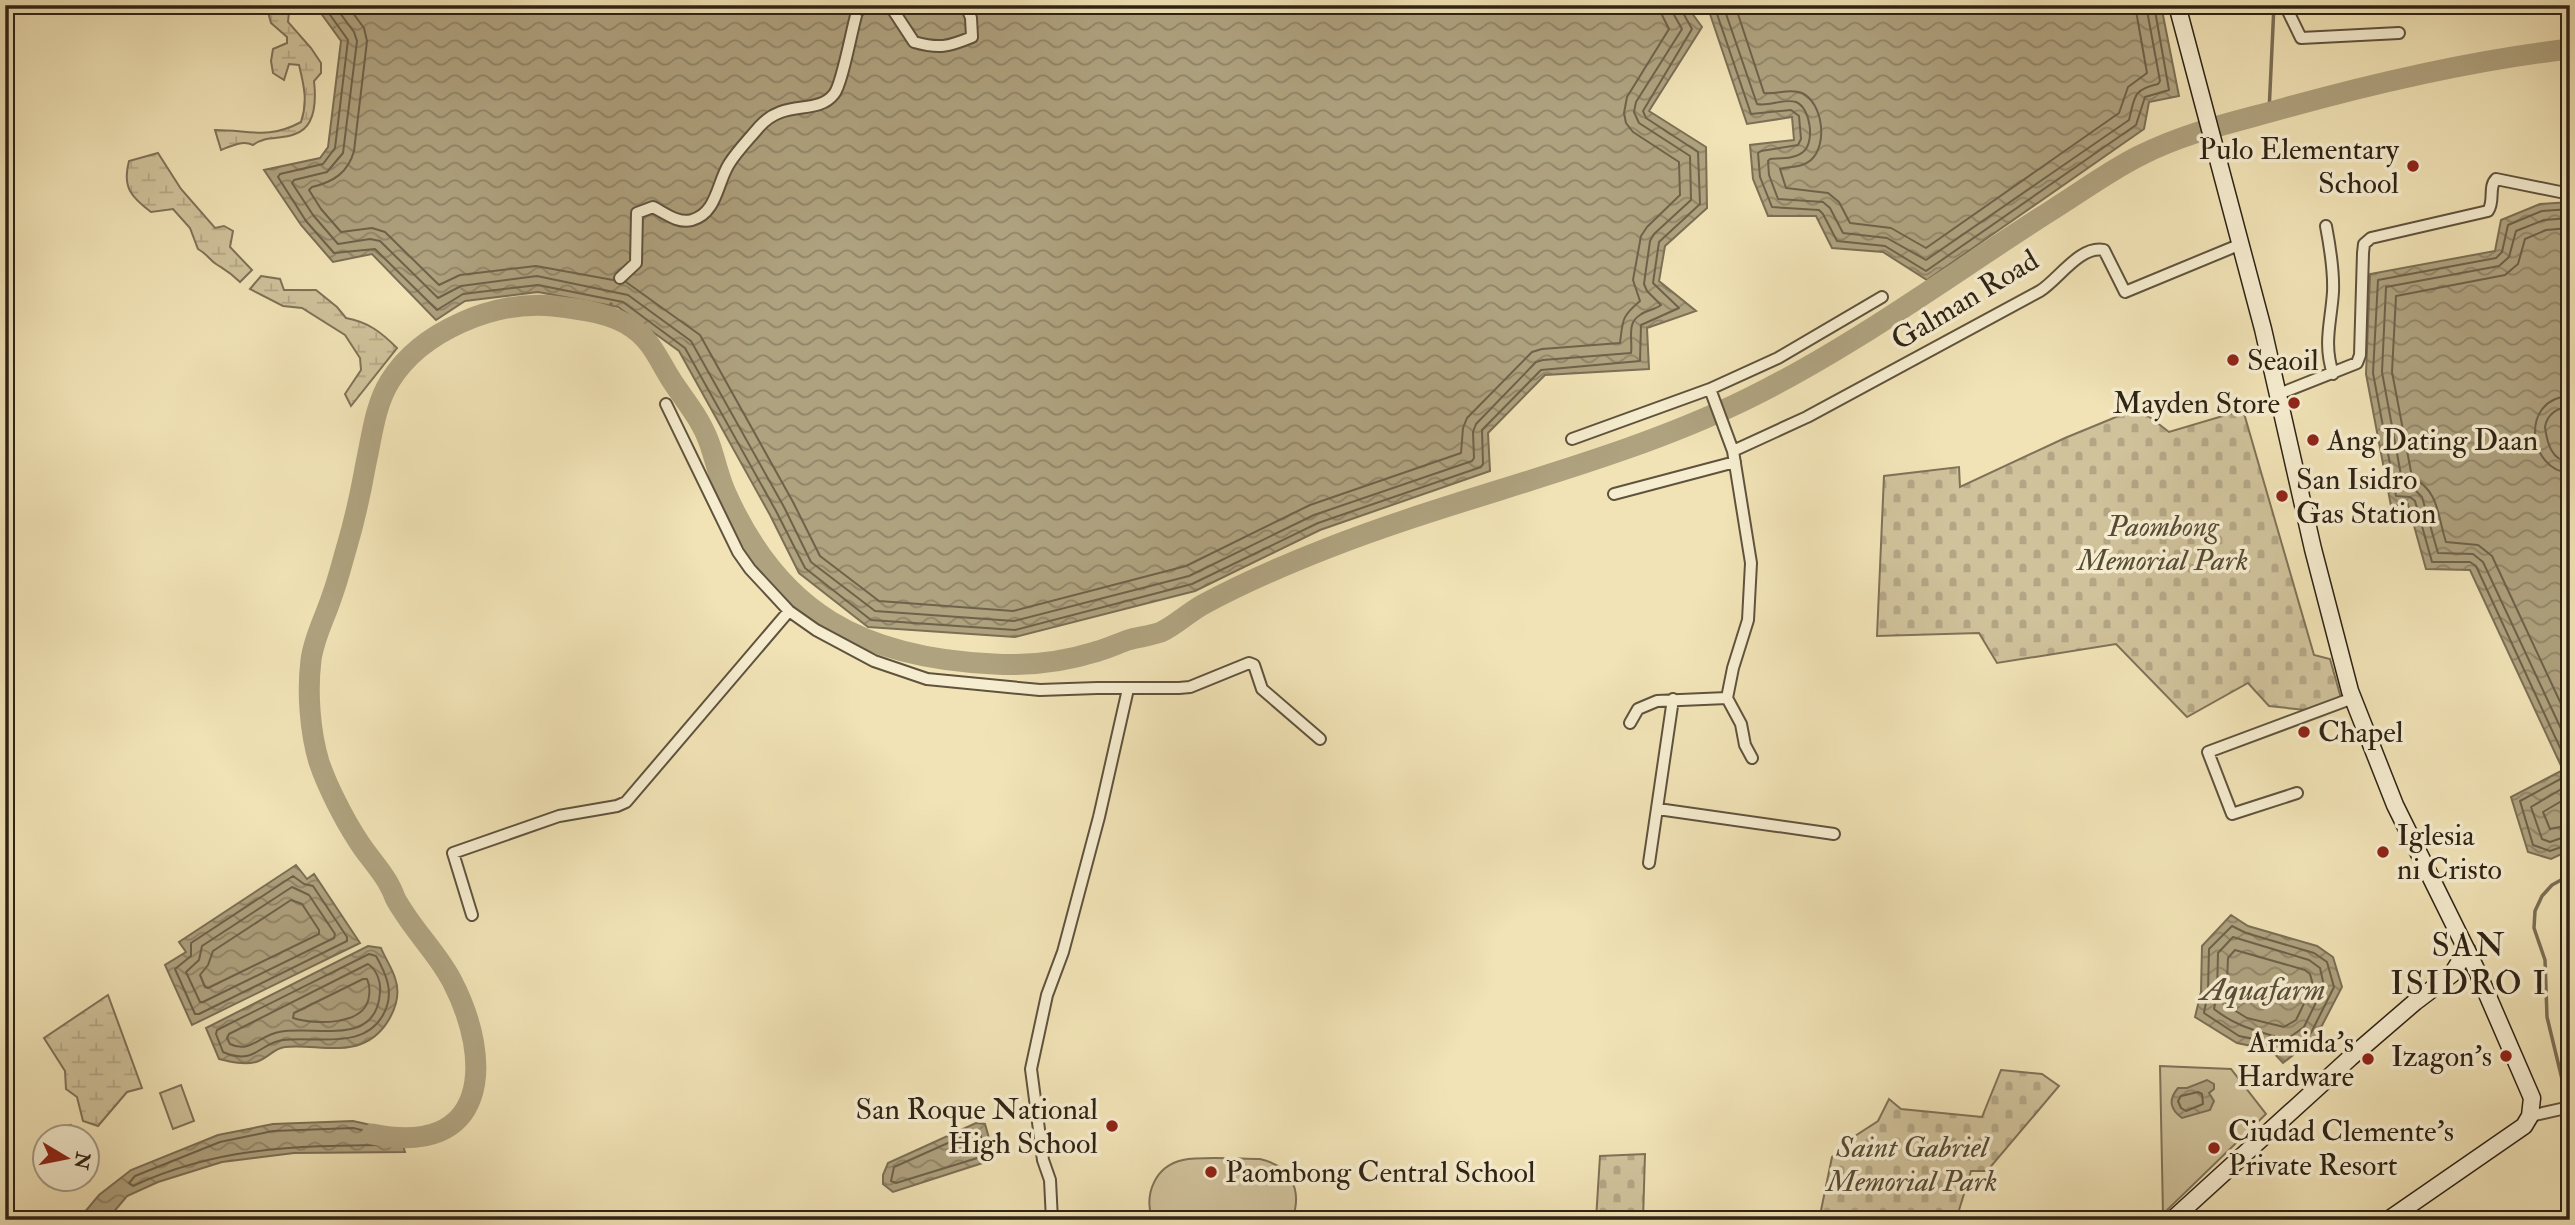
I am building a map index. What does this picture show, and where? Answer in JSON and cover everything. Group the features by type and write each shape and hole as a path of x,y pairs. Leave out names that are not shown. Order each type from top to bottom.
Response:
{"main road":[{"path":"2177,5 2241,244 2279,394 2313,549 2353,698 2395,806 2477,971 2533,1105 2524,1126 2388,1220"},
{"path":"2172,1220 2350,1058 2452,974 2467,950"},
{"path":"2452,974 2477,971"}],"street":[{"path":"620,278 636,263 637,213 653,206 678,220 692,221 705,214 715,201 720,181 730,162 761,124 776,111 824,104 836,93 858,12 869,5"},
{"path":"882,5 893,10 914,43 947,47 972,37 971,18 966,5"},
{"path":"2285,5 2301,38 2399,33"},
{"path":"2279,394 2357,363 2360,355 2364,244 2371,238 2487,211 2491,206 2492,184 2496,179 2570,194"},
{"path":"2326,226 2331,251 2333,289 2327,354 2333,374"},
{"name":"Galman Road","path":"1734,456 2040,291 2073,261 2096,250 2104,250 2125,292 2241,244"},
{"path":"1573,439 1710,389 1778,358 1882,297"},
{"path":"1710,389 1734,456 1751,563 1748,620 1727,698 1741,724 1745,745 1752,758"},
{"path":"666,404 738,552 750,569 789,611 816,630 874,662 927,679 1040,691 1190,687 1249,663 1254,666 1262,689 1320,739"},
{"path":"1614,494 1734,456"},
{"path":"472,915 453,853 559,816 626,802 789,611"},
{"path":"1052,1220 1050,1180 1043,1160 1031,1069 1047,995 1063,951 1099,817 1128,689"},
{"path":"1630,723 1638,709 1647,704 1673,699 1727,698"},
{"path":"2297,793 2232,814 2208,752 2353,698"},
{"path":"1649,863 1673,699"},
{"path":"1658,809 1834,834"},
{"path":"2530,1116 2570,1107"}],"green space":[{"path":"266,5 278,5 289,12 288,22 321,63 321,73 314,81 314,112 308,125 295,134 263,140 253,145 237,144 221,150 215,130 259,133 279,131 301,122 305,100 299,65 289,64 284,80 273,73 273,49 287,43 287,37 271,23"},
{"path":"158,153 181,189 215,228 224,226 233,231 230,247 252,270 240,282 198,249 190,228 173,209 151,212 133,196 127,178 129,161"},
{"path":"261,276 280,279 284,290 316,290 346,318 374,328 397,348 351,406 345,394 361,370 360,358 345,335 302,308 283,306 250,289"},
{"name":"Paombong Memorial Park","path":"2138,408 2169,432 2243,410 2314,655 2330,659 2341,698 2305,710 2269,706 2248,683 2187,717 2116,644 1997,663 1979,633 1877,636 1884,476 1959,467 1960,487 2065,438"},
{"path":"108,995 142,1088 127,1092 100,1124 83,1121 77,1097 66,1089 65,1071 44,1038"},
{"path":"2160,1066 2231,1069 2266,1114 2163,1214"},
{"name":"Saint Gabriel Memorial Park","path":"2001,1070 2042,1074 2059,1086 1987,1171 1971,1171 1956,1220 1819,1220 1832,1157 1855,1136 1878,1121 1889,1099 1901,1109 1982,1117"},
{"path":"181,1085 194,1121 173,1129 160,1093"},
{"path":"1645,1154 1643,1220 1596,1220 1600,1156"},
{"path":"1200,1158 1260,1159 1280,1167 1292,1181 1296,1199 1292,1220 1152,1219 1150,1200 1154,1182 1165,1168 1173,1163"},
{"path":"1044,1212 1044,1220 1018,1220 1018,1213"}],"water":[{"path":"315,5 1686,5 1702,27 1649,111 1706,147 1707,208 1665,246 1659,281 1696,311 1647,328 1649,369 1545,375 1488,433 1490,471 1320,530 1195,591 1015,637 868,627 799,573 679,351 618,307 538,292 465,301 436,320 372,254 333,262 301,225 264,170 320,158 328,147 341,41"},
{"path":"1707,5 2161,5 2179,96 2149,102 2144,129 1927,280 1883,252 1832,248 1816,216 1768,216 1753,179 1750,145 1794,140 1792,117 1747,124"},
{"path":"2570,202 2570,421 2561,427 2570,456 2570,850 2551,859 2528,852 2511,797 2563,770 2470,570 2426,569 2408,504 2391,506 2366,374 2370,274 2495,251 2501,220 2540,204"},
{"path":"296,865 307,879 314,874 360,943 192,1025 165,965 186,952 179,942"},
{"name":"Aquafarm","path":"2231,915 2248,926 2317,946 2333,957 2342,987 2316,1037 2283,1063 2271,1050 2237,1043 2195,1017 2201,992 2202,946"},
{"path":"368,946 381,948 394,974 397,988 395,1007 390,1017 385,1026 370,1040 343,1048 285,1047 251,1063 219,1059 206,1028"},
{"path":"2207,1080 2214,1084 2214,1089 2209,1093 2214,1101 2210,1110 2182,1118 2172,1104 2175,1092 2178,1088 2187,1088"},
{"path":"353,1121 398,1131 405,1152 294,1153 222,1162 158,1182 127,1196 107,1220 78,1220 99,1195 131,1170 218,1135 273,1124"},
{"path":"976,1123 985,1124 995,1159 893,1192 883,1184 888,1163"}],"waterway":[{"path":"2269,112 2274,5"},
{"path":"372,1134 410,1138 439,1132 459,1117 471,1097 476,1071 474,1042 452,981 357,839 326,781 311,725 311,660 350,536 375,421 385,390 404,363 420,347 461,322 507,308 531,305 585,310 626,324 646,340 702,426 720,479 747,534 771,569 799,598 831,621 866,639 904,652 947,660 994,664 1045,662 1083,655 1161,632 1219,596 1312,554 1433,511 1645,442 1747,399 1864,333 2117,168 2175,140 2320,98 2391,81 2498,59 2570,49"},
{"path":"605,315 611,304"},
{"path":"2570,875 2552,885 2542,896 2535,911 2534,928 2545,960 2547,1017 2562,1079 2562,1120 2570,1147"}],"place":[{"name":"Pulo Elementary School","path":"2413,166"},
{"name":"Seaoil","path":"2233,360"},
{"name":"Mayden Store","path":"2294,403"},
{"name":"Ang Dating Daan","path":"2313,440"},
{"name":"San Isidro Gas Station","path":"2282,496"},
{"name":"Chapel","path":"2304,732"},
{"name":"Iglesia ni Cristo","path":"2383,852"},
{"name":"Izagon's","path":"2506,1056"},
{"name":"Armida's Hardware","path":"2368,1059"},
{"name":"San Roque National High School","path":"1112,1126"},
{"name":"Ciudad Clemente's Private Resort","path":"2214,1148"},
{"name":"Paombong Central School","path":"1211,1172"}],"district":[{"name":"SAN ISIDRO I","path":"2469,964"}]}
